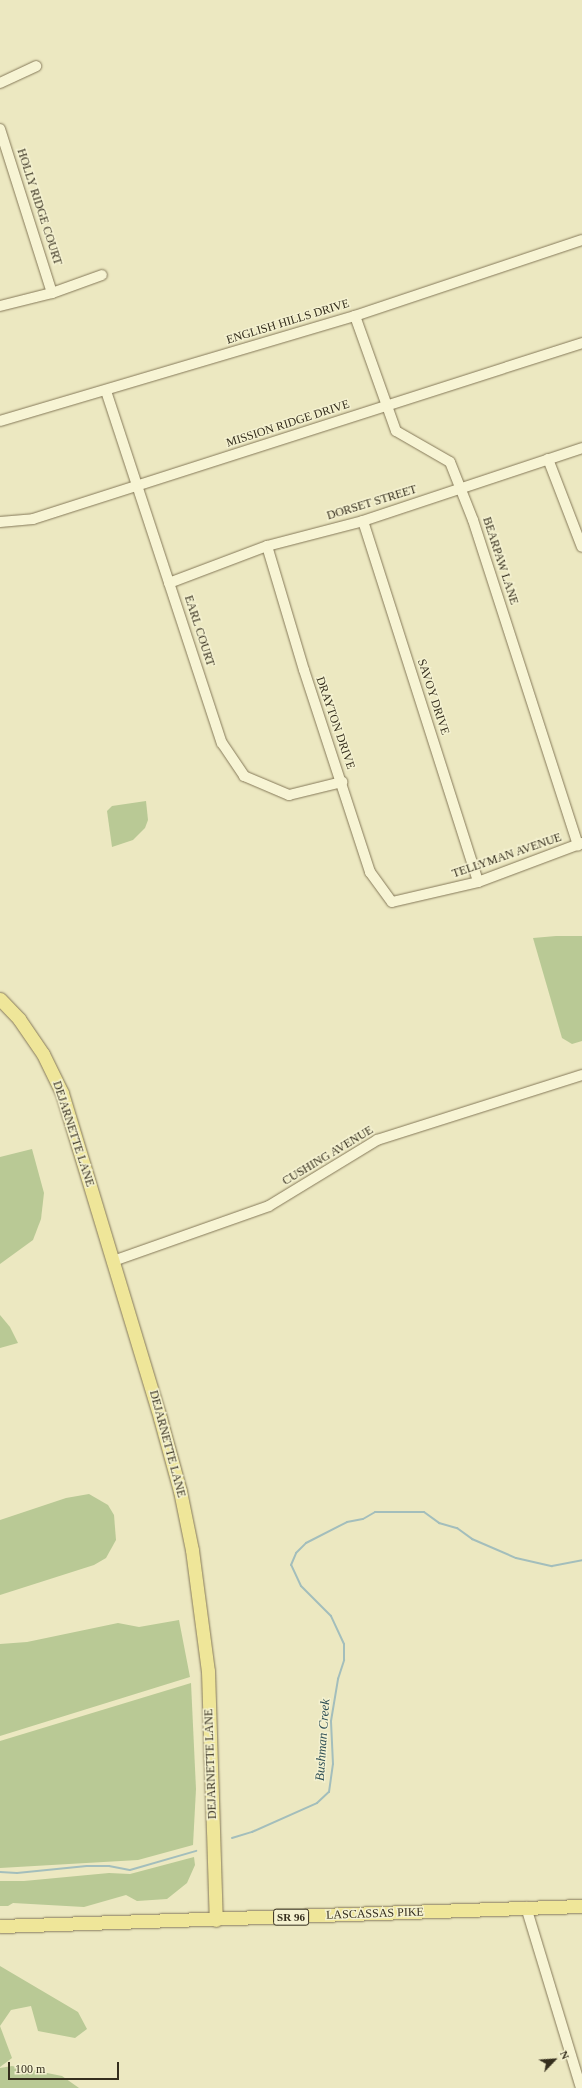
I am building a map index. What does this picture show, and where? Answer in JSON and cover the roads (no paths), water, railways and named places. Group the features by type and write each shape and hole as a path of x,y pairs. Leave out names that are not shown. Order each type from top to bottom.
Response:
{"main road":[{"name":"DEJARNETTE LANE","path":"0,999 19,1018 43,1054 62,1093 160,1418 192,1550 208,1671 216,1920"},
{"name":"LASCASSAS PIKE","path":"0,1926 216,1920 582,1906"}],"street":[{"path":"0,83 36,66"},
{"name":"HOLLY RIDGE COURT","path":"0,129 52,293"},
{"name":"ENGLISH HILLS DRIVE","path":"0,421 106,391 355,316 582,240"},
{"path":"0,306 52,293 102,275"},
{"name":"BEARPAW LANE","path":"355,316 396,432 450,462 461,490 580,844"},
{"name":"MISSION RIDGE DRIVE","path":"0,522 34,519 138,487 582,343"},
{"name":"EARL COURT","path":"106,391 222,743 244,776 289,795 342,782"},
{"name":"DORSET STREET","path":"170,583 267,546 363,521 461,490 582,448"},
{"path":"548,459 582,546"},
{"name":"SAVOY DRIVE","path":"363,521 478,882"},
{"name":"DRAYTON DRIVE","path":"267,546 304,670 342,782 370,872 392,902"},
{"name":"TELLYMAN AVENUE","path":"392,902 478,882 580,844"},
{"name":"CUSHING AVENUE","path":"113,1261 269,1206 377,1140 582,1075"},
{"path":"526,1908 582,2088"}],"waterway":[{"name":"Bushman Creek","path":"232,1838 252,1832 317,1803 329,1792 333,1764 331,1721 338,1679 344,1660 344,1644 331,1616 301,1586 291,1565 296,1553 306,1543 347,1522 363,1519 375,1512 424,1512 439,1523 457,1528 472,1539 516,1558 552,1566 582,1560"},
{"name":"Bushman Creek","path":"0,1872 17,1873 87,1866 109,1866 130,1870 196,1851"}]}
